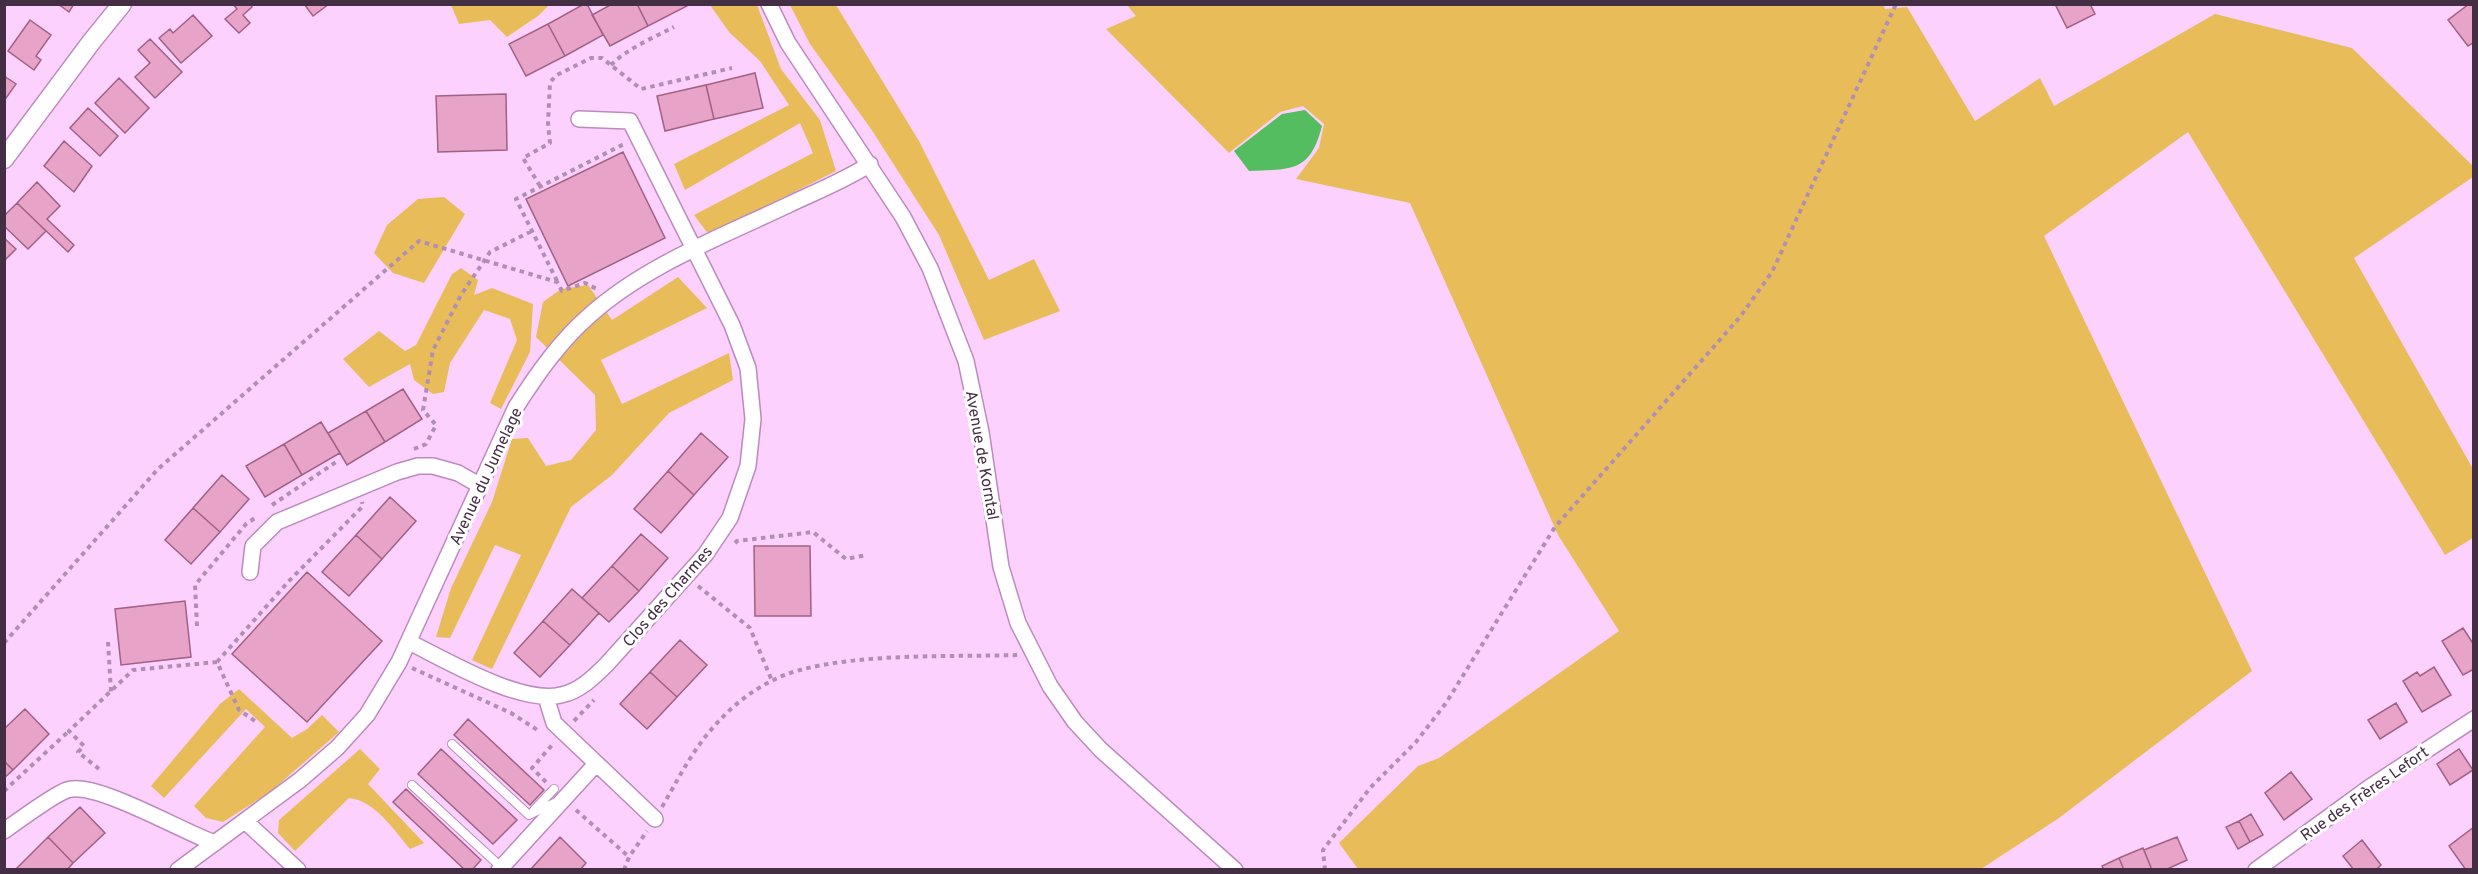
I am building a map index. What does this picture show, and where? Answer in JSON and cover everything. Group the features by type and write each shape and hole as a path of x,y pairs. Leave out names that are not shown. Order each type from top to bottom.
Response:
{"street":[{"path":"4,159 122,4"},
{"name":"Avenue de Korntal","path":"769,4 788,43 903,216 930,268 966,361 981,432 1001,567 1018,623 1033,655 1050,686 1069,713 1101,750 1235,870"},
{"name":"Clos des Charmes","path":"409,642 519,693 546,697 561,696 573,691 592,679 705,555 730,518 748,466 753,419 747,368 732,325 630,121 579,119"},
{"name":"Avenue du Jumelage","path":"178,870 300,780 337,748 367,715 409,642 516,407 537,374 577,328 613,298 664,266 870,164"},
{"path":"250,572 253,546 269,528 277,522 360,488 418,466 433,466 458,474 479,485"},
{"path":"546,697 554,723 655,819"},
{"name":"Rue des Frères Lefort","path":"2256,870 2370,787 2474,719"},
{"path":"500,868 559,794 596,764"},
{"path":"4,831 68,789 104,795 167,820 199,838 215,843"},
{"path":"245,821 298,870"}],"lane":[{"path":"452,744 529,815"},
{"path":"412,785 500,868"},
{"path":"529,815 559,794"},
{"path":"529,815 559,794"}],"path":[{"path":"1325,870 1323,849 1370,788 1416,742 1446,703 1555,527 1740,317 1772,272 1896,4"},
{"path":"611,65 627,52 674,27"},
{"path":"540,186 523,158 550,143 548,123 550,83 555,76 591,57 602,58 641,88 732,69"},
{"path":"613,298 585,283 562,291 516,199 632,141"},
{"path":"405,453 426,444 436,425 423,410 434,351 460,295 490,252 532,231"},
{"path":"4,643 158,469 419,241 557,282"},
{"path":"282,506 271,508 339,460"},
{"path":"4,791 112,693 133,670 217,662 288,582 363,507 360,488"},
{"path":"197,626 195,585 251,519 261,513"},
{"path":"731,548 737,541 813,531 846,559 867,555"},
{"path":"691,594 704,579"},
{"path":"698,586 750,628 772,681"},
{"path":"108,642 112,693"},
{"path":"624,870 698,746 712,728 740,701 772,681 799,670 850,662 1033,655"},
{"path":"217,662 239,710 255,721"},
{"path":"399,662 510,713 555,741 532,768 630,857"},
{"path":"563,733 595,698"},
{"path":"69,731 84,746 78,752 99,769"}],"shaded area":[{"path":"1883,4 1885,9 1907,7 1975,121 2040,78 2054,106 2215,14 2352,48 2473,166 2473,177 2354,258 2473,469 2473,538 2445,555 2188,132 2044,236 2252,671 2059,818 1981,869 1358,869 1339,843 1418,766 1439,758 1619,631 1558,535 1410,203 1296,179 1319,148 1324,124 1303,106 1280,112 1229,153 1106,29 1136,16 1127,5"},
{"path":"451,5 549,5 538,16 507,37 490,20 459,24"},
{"path":"710,5 757,5 781,69 820,120 836,171 709,235 694,215 813,153 800,123 685,190 674,164 789,105 760,61 729,32"},
{"path":"790,5 836,5 919,141 989,280 1034,259 1060,311 984,340 939,235 871,129 810,44"},
{"path":"1305,110 1322,126 1311,153 1305,160 1287,168 1249,171 1234,151 1282,114"},
{"path":"444,197 465,214 424,283 393,273 374,253 387,225 418,199"},
{"path":"461,268 478,280 474,295 492,288 533,304 530,352 501,409 490,403 517,340 510,319 484,310 450,363 444,392 433,394 414,380 410,364 369,387 343,359 379,331 405,351 416,345 452,274"},
{"path":"678,277 707,308 601,360 622,404 729,353 733,380 669,413 612,475 571,507 492,669 472,660 521,555 495,545 450,638 436,637 451,588 492,502 512,439 528,438 546,466 571,460 596,430 595,395 536,337 543,302 561,289 588,285 612,320"},
{"path":"239,689 292,738 307,729 322,715 339,732 270,792 223,822 206,818 194,806 265,727 246,709 164,798 151,786 220,704"},
{"path":"360,749 380,769 368,784 424,843 410,849 391,825 375,810 367,804 349,798 295,851 278,833 279,820"}],"building":[{"path":"58,4 74,4 69,12"},
{"path":"233,4 251,4 252,7 243,15 250,23 239,33 225,19 237,9"},
{"path":"304,4 329,4 313,16"},
{"path":"587,4 603,35 565,56 548,24"},
{"path":"612,4 637,4 648,26 610,46 592,15"},
{"path":"637,4 686,4 687,6 648,26"},
{"path":"2059,4 2090,4 2095,14 2067,28 2056,6"},
{"path":"2469,4 2474,4 2474,42 2468,46 2448,20"},
{"path":"193,15 212,36 181,63 159,38 170,29 173,33"},
{"path":"30,20 51,35 36,56 41,60 34,70 8,51"},
{"path":"548,24 565,56 526,76 509,44"},
{"path":"150,39 182,72 155,98 135,77 150,63 138,50"},
{"path":"755,73 763,108 714,119 706,85"},
{"path":"4,76 16,84 4,101"},
{"path":"119,78 149,108 125,133 95,103"},
{"path":"706,85 714,119 665,131 657,96"},
{"path":"506,94 507,150 438,152 436,96"},
{"path":"88,108 118,136 100,156 70,128"},
{"path":"64,141 92,166 74,192 44,166"},
{"path":"623,152 665,238 568,286 526,199"},
{"path":"37,182 60,206 47,219 74,245 68,252 17,203"},
{"path":"17,203 46,231 28,249 4,226 4,216"},
{"path":"4,238 16,249 4,261"},
{"path":"403,389 422,419 385,442 366,411"},
{"path":"366,411 385,442 347,465 328,433"},
{"path":"321,422 340,453 302,475 284,444"},
{"path":"701,433 728,457 694,495 668,471"},
{"path":"284,444 302,475 265,497 246,466"},
{"path":"668,471 694,495 661,533 634,509"},
{"path":"222,475 249,499 220,532 193,508"},
{"path":"390,497 416,521 382,559 356,535"},
{"path":"193,508 220,532 191,564 165,540"},
{"path":"641,534 668,558 639,591 612,566"},
{"path":"356,535 382,559 349,596 322,572"},
{"path":"754,546 810,546 811,616 755,616"},
{"path":"612,566 639,591 609,622 582,598"},
{"path":"307,572 382,641 307,722 232,654"},
{"path":"572,589 599,613 570,645 543,621"},
{"path":"185,601 191,657 121,665 115,609"},
{"path":"543,621 570,645 540,677 514,653"},
{"path":"2463,628 2474,645 2474,669 2463,675 2442,641"},
{"path":"680,640 707,665 677,697 650,672"},
{"path":"2434,667 2451,695 2422,712 2403,681 2417,672 2420,676"},
{"path":"650,672 677,697 647,729 620,704"},
{"path":"2396,703 2407,722 2380,739 2368,720"},
{"path":"25,709 49,734 13,770 4,761 4,729"},
{"path":"468,719 544,790 530,805 454,735"},
{"path":"441,749 517,820 493,844 418,774"},
{"path":"2459,749 2473,770 2450,785 2437,764"},
{"path":"4,761 13,770 4,778"},
{"path":"2291,772 2312,799 2284,820 2265,793"},
{"path":"406,789 481,860 472,870 465,870 393,802"},
{"path":"80,807 105,833 73,863 48,837"},
{"path":"2251,814 2263,835 2250,842 2239,821"},
{"path":"2239,821 2250,842 2238,849 2226,827"},
{"path":"2474,827 2474,870 2466,870 2449,846"},
{"path":"48,837 73,863 67,870 19,870 17,868"},
{"path":"560,837 586,863 580,870 530,870"},
{"path":"2177,837 2187,860 2165,870 2152,870 2144,850"},
{"path":"2362,840 2381,865 2376,870 2354,870 2343,856"},
{"path":"2143,848 2152,870 2124,870 2119,858"},
{"path":"2119,858 2124,870 2104,870 2102,866"}]}
